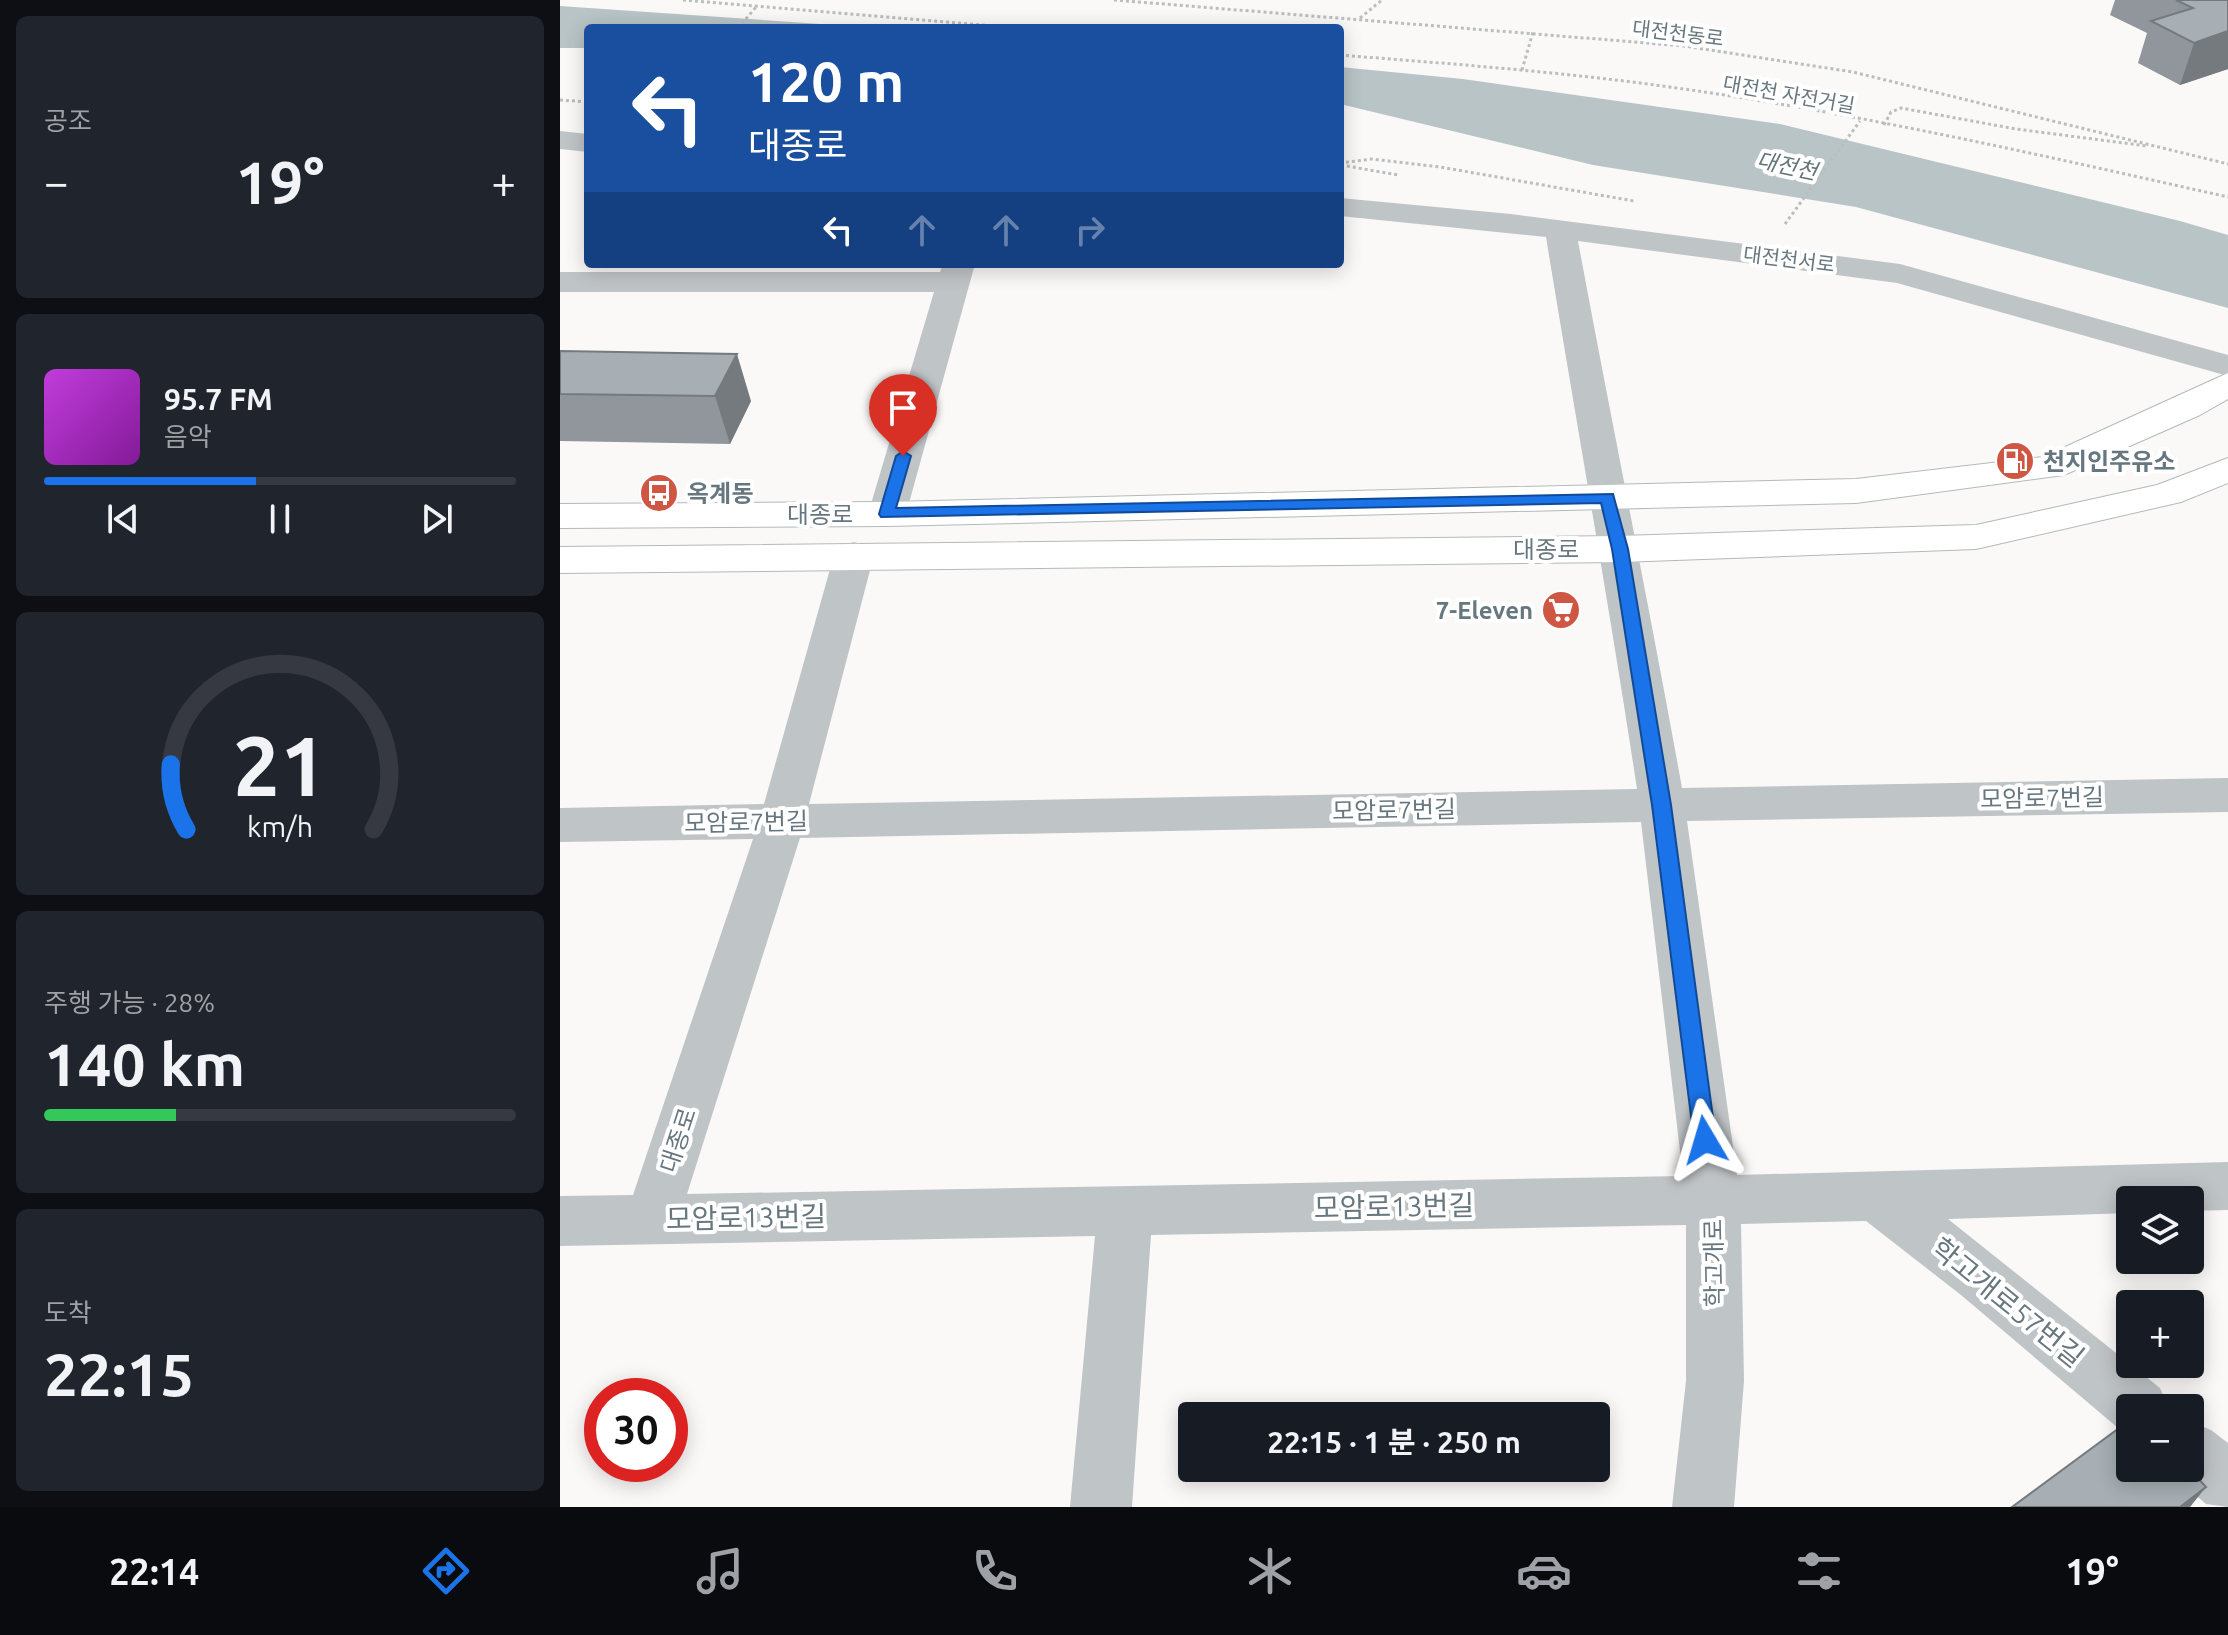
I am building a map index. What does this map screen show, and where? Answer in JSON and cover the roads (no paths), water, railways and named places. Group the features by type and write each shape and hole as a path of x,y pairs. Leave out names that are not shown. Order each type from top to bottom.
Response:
{"main road":[{"name":"대종로","path":"560,516 887,514 1856,491 2051,467 2187,407 2228,384"},
{"name":"대종로","path":"560,560 1620,549 1976,537 2168,494 2228,469"}],"street":[{"path":"560,140 584,143"},
{"name":"대전천서로","path":"1344,207 1560,229 1900,274 2228,366"},
{"path":"1560,229 1607,498"},
{"path":"560,282 956,273 887,514"},
{"name":"학고개로","path":"1607,498 1620,549 1662,805 1713,1200 1715,1381 1703,1507"},
{"name":"대종로","path":"652,1219 782,821 854,555"},
{"name":"모암로7번길","path":"560,825 2228,795"},
{"name":"모암로13번길","path":"560,1221 1876,1197 2228,1186"},
{"name":"학고개로57번길","path":"1876,1197 1981,1277 2122,1394"},
{"path":"1101,1507 1125,1211"},
{"path":"2204,1462 2228,1482"}],"water":[{"path":"560,6 821,24 584,24 584,48 560,48"},
{"name":"대전천","path":"1344,67 1463,79 1780,124 2180,221 2228,235 2228,308 1856,207 1593,165 1344,105"}],"place":[{"name":"천지인주유소","path":"2015,461"},
{"name":"옥계동","path":"659,493"},
{"name":"7-Eleven","path":"1561,610"}]}
